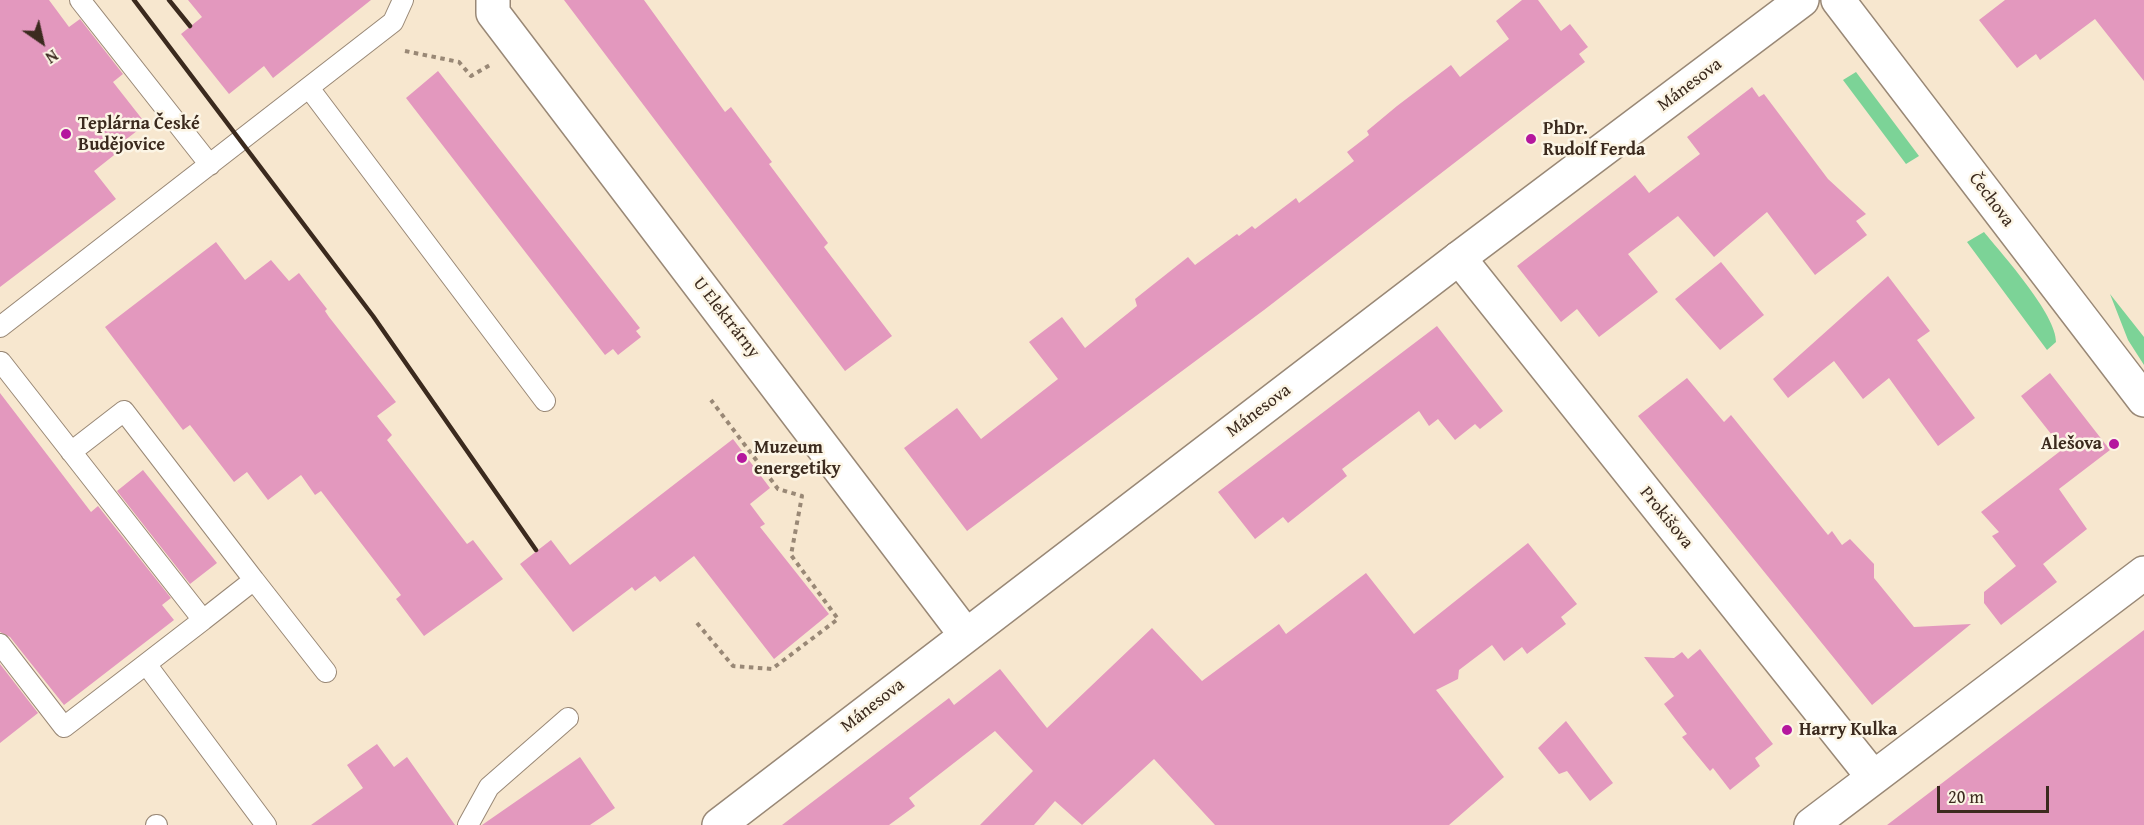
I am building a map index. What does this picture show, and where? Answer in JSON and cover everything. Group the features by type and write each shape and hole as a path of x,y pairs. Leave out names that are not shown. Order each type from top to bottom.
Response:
{"street":[{"name":"U Elektrárny","path":"493,0 493,13 518,47 965,634"},
{"name":"Mánesova","path":"719,825 965,634 1802,0"},
{"name":"Čechova","path":"1838,0 2144,399"},
{"name":"Prokišova","path":"1459,258 1873,777"},
{"path":"1811,825 2144,573"}],"lane":[{"path":"80,0 210,165"},
{"path":"0,327 393,22 403,0"},
{"path":"309,88 545,400"},
{"path":"0,362 203,620"},
{"path":"71,452 124,411 326,672"},
{"path":"0,644 64,727 254,580"},
{"path":"146,664 266,825"},
{"path":"468,825 489,787 568,718"}],"path":[{"path":"381,31 395,49 459,62 471,76 518,47"},
{"path":"697,623 733,666 772,669 838,619 791,555 802,495 778,489 711,400"}],"green space":[{"path":"1856,72 1919,156 1906,164 1843,80"},
{"path":"1984,232 2015,269 2048,317 2056,342 2047,350 1967,242"},
{"path":"2110,294 2144,337 2144,365 2128,340"}],"building":[{"name":"Teplárna České Budějovice","path":"0,0 49,0 69,27 80,19 123,74 113,82 146,124 120,144 123,148 94,171 116,199 0,287"},
{"path":"188,0 371,0 273,78 264,66 229,94 181,34 202,17"},
{"path":"564,0 644,0 725,112 731,107 772,162 769,164 828,243 824,247 892,336 845,371"},
{"path":"1522,0 1538,0 1561,31 1570,24 1588,47 1579,54 1585,62 1264,310 967,531 904,448 957,408 981,439 1058,379 1029,342 1062,317 1085,348 1137,306 1135,299 1188,257 1195,265 1237,234 1239,236 1252,226 1255,229 1296,198 1299,203 1354,161 1347,152 1369,135 1367,131 1397,106 1451,65 1460,77 1509,39 1496,21"},
{"path":"2005,0 2144,0 2144,81 2095,19 2040,60 2036,54 2017,68 1979,20"},
{"path":"438,71 640,328 636,331 641,337 618,355 613,349 605,355 406,98"},
{"path":"1752,87 1759,97 1764,94 1828,179 1866,214 1856,221 1867,235 1815,275 1767,212 1714,257 1678,216 1628,254 1658,292 1599,337 1577,309 1561,322 1517,266 1635,175 1649,193 1700,154 1687,137"},
{"path":"216,242 245,280 271,260 289,281 299,273 327,309 325,311 329,317 396,402 377,416 392,435 387,440 467,544 473,540 503,579 424,636 396,599 401,595 321,491 315,495 301,475 268,500 247,472 234,482 190,425 183,430 105,327"},
{"path":"1721,262 1764,315 1720,350 1675,299"},
{"path":"1888,276 1930,331 1917,340 1975,418 1938,446 1889,378 1863,399 1834,361 1788,398 1773,379"},
{"path":"1437,326 1503,411 1480,429 1475,424 1455,440 1438,419 1429,426 1419,411 1342,469 1347,476 1288,523 1283,517 1255,539 1218,492"},
{"path":"2050,373 2110,450 2059,489 2087,529 2043,564 2057,582 2001,625 1984,603 1984,592 2016,566 1992,536 1999,532 1981,512 2063,449 2021,396"},
{"path":"1687,378 1724,422 1731,415 1828,535 1832,531 1842,545 1850,539 1874,564 1874,578 1914,627 1971,624 1872,705 1638,416"},
{"path":"0,393 91,512 98,506 171,598 162,605 174,620 64,705 10,637 0,632"},
{"path":"733,439 770,488 750,504 765,524 760,527 829,614 774,659 694,556 660,582 655,576 635,591 632,587 573,632 520,564 551,540 570,565"},
{"path":"143,470 217,563 190,584 117,491"},
{"path":"1528,543 1577,604 1561,617 1566,624 1527,654 1522,647 1504,661 1492,645 1459,670 1458,679 1436,690 1504,777 1449,825 1215,825 1154,759 1082,825 1055,801 1034,825 980,825 1033,771 995,731 909,798 915,806 889,825 782,825 949,698 954,705 1000,669 1047,728 1152,628 1202,681 1279,624 1286,634 1366,573 1414,634"},
{"path":"2144,630 2144,825 1887,825 1996,742"},
{"path":"1700,649 1773,744 1755,758 1760,766 1730,790 1713,768 1710,771 1682,737 1687,734 1664,704 1674,696 1644,657 1674,658 1682,652 1688,659"},
{"path":"0,664 38,713 0,743"},
{"path":"1566,721 1613,783 1590,801 1567,771 1559,774 1538,748"},
{"path":"377,744 394,767 407,757 455,825 311,825 363,788 347,765"},
{"path":"580,757 615,808 590,825 482,825"}],"railway":[{"path":"134,0 373,316 536,550"},
{"path":"169,0 190,26"}],"place":[{"name":"Teplárna České Budějovice","path":"66,134"},
{"name":"PhDr. Rudolf Ferda","path":"1531,139"},
{"name":"Alešova","path":"2114,444"},
{"name":"Muzeum energetiky","path":"742,458"},
{"name":"Harry Kulka","path":"1787,730"}]}
